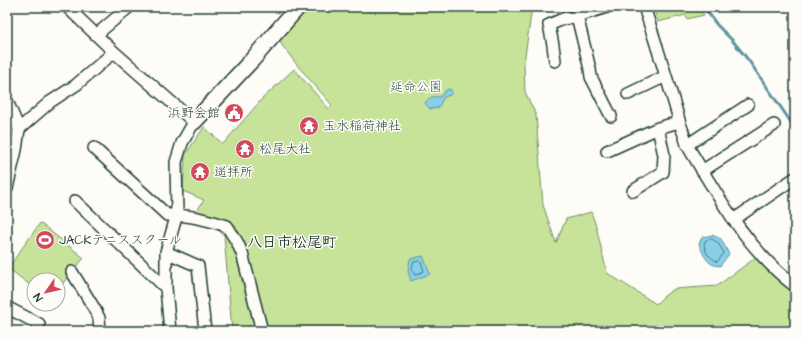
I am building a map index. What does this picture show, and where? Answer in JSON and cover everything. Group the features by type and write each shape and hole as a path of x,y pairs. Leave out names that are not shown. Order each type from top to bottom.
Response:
{"street":[{"path":"67,7 114,52 194,122"},
{"path":"96,35 129,7"},
{"path":"170,331 166,288 166,252 177,214 176,162 182,143 194,122 252,60 298,7"},
{"path":"555,61 549,24 607,7"},
{"path":"644,7 687,145 733,220 755,247 784,278 795,286"},
{"path":"577,16 591,77 611,116"},
{"path":"19,129 50,102 76,85 114,52"},
{"path":"628,94 666,76"},
{"path":"7,101 19,129 16,150 7,188"},
{"path":"687,145 748,105"},
{"path":"607,151 658,128 679,122"},
{"path":"702,171 774,125"},
{"path":"632,191 663,172 664,154 658,128"},
{"path":"94,148 167,215 177,214 227,226 242,253 262,331"},
{"path":"733,220 795,178"},
{"path":"75,201 166,288"},
{"path":"166,252 198,266 205,331"},
{"path":"72,272 99,318 100,331"},
{"path":"7,312 10,309 39,324 36,331"}],"green space":[{"name":"延命公園","path":"307,7 532,7 524,63 525,92 536,115 543,205 556,243 566,219 591,212 596,226 607,273 656,304 674,289 717,286 755,258 795,291 795,331 232,331 224,235 196,212 204,200 183,191 185,155 204,127 223,144 262,99 294,69 329,109 332,105 297,65 278,40"},
{"path":"653,7 698,7 704,15 687,19 686,15 658,22"},
{"name":"JACKテニススクール","path":"40,223 84,258 66,279 66,272 26,272 26,282 8,268"}],"water":[{"path":"448,89 451,90 452,93 444,97 438,108 430,109 425,103 431,97 440,97"},
{"path":"712,235 721,239 729,254 720,266 712,264 706,259 699,244 702,237"},
{"path":"423,256 430,274 411,281 408,271 410,259"}],"waterway":[{"path":"704,7 717,25 732,40 749,61 795,128"}],"place":[{"name":"浜野会館","path":"234,113"},
{"name":"玉水稲荷神社","path":"309,126"},
{"name":"松尾大社","path":"245,149"},
{"name":"遥拝所","path":"200,172"},
{"name":"JACKテニススクール","path":"45,240"}],"district":[{"name":"八日市松尾町","path":"292,242"}]}
